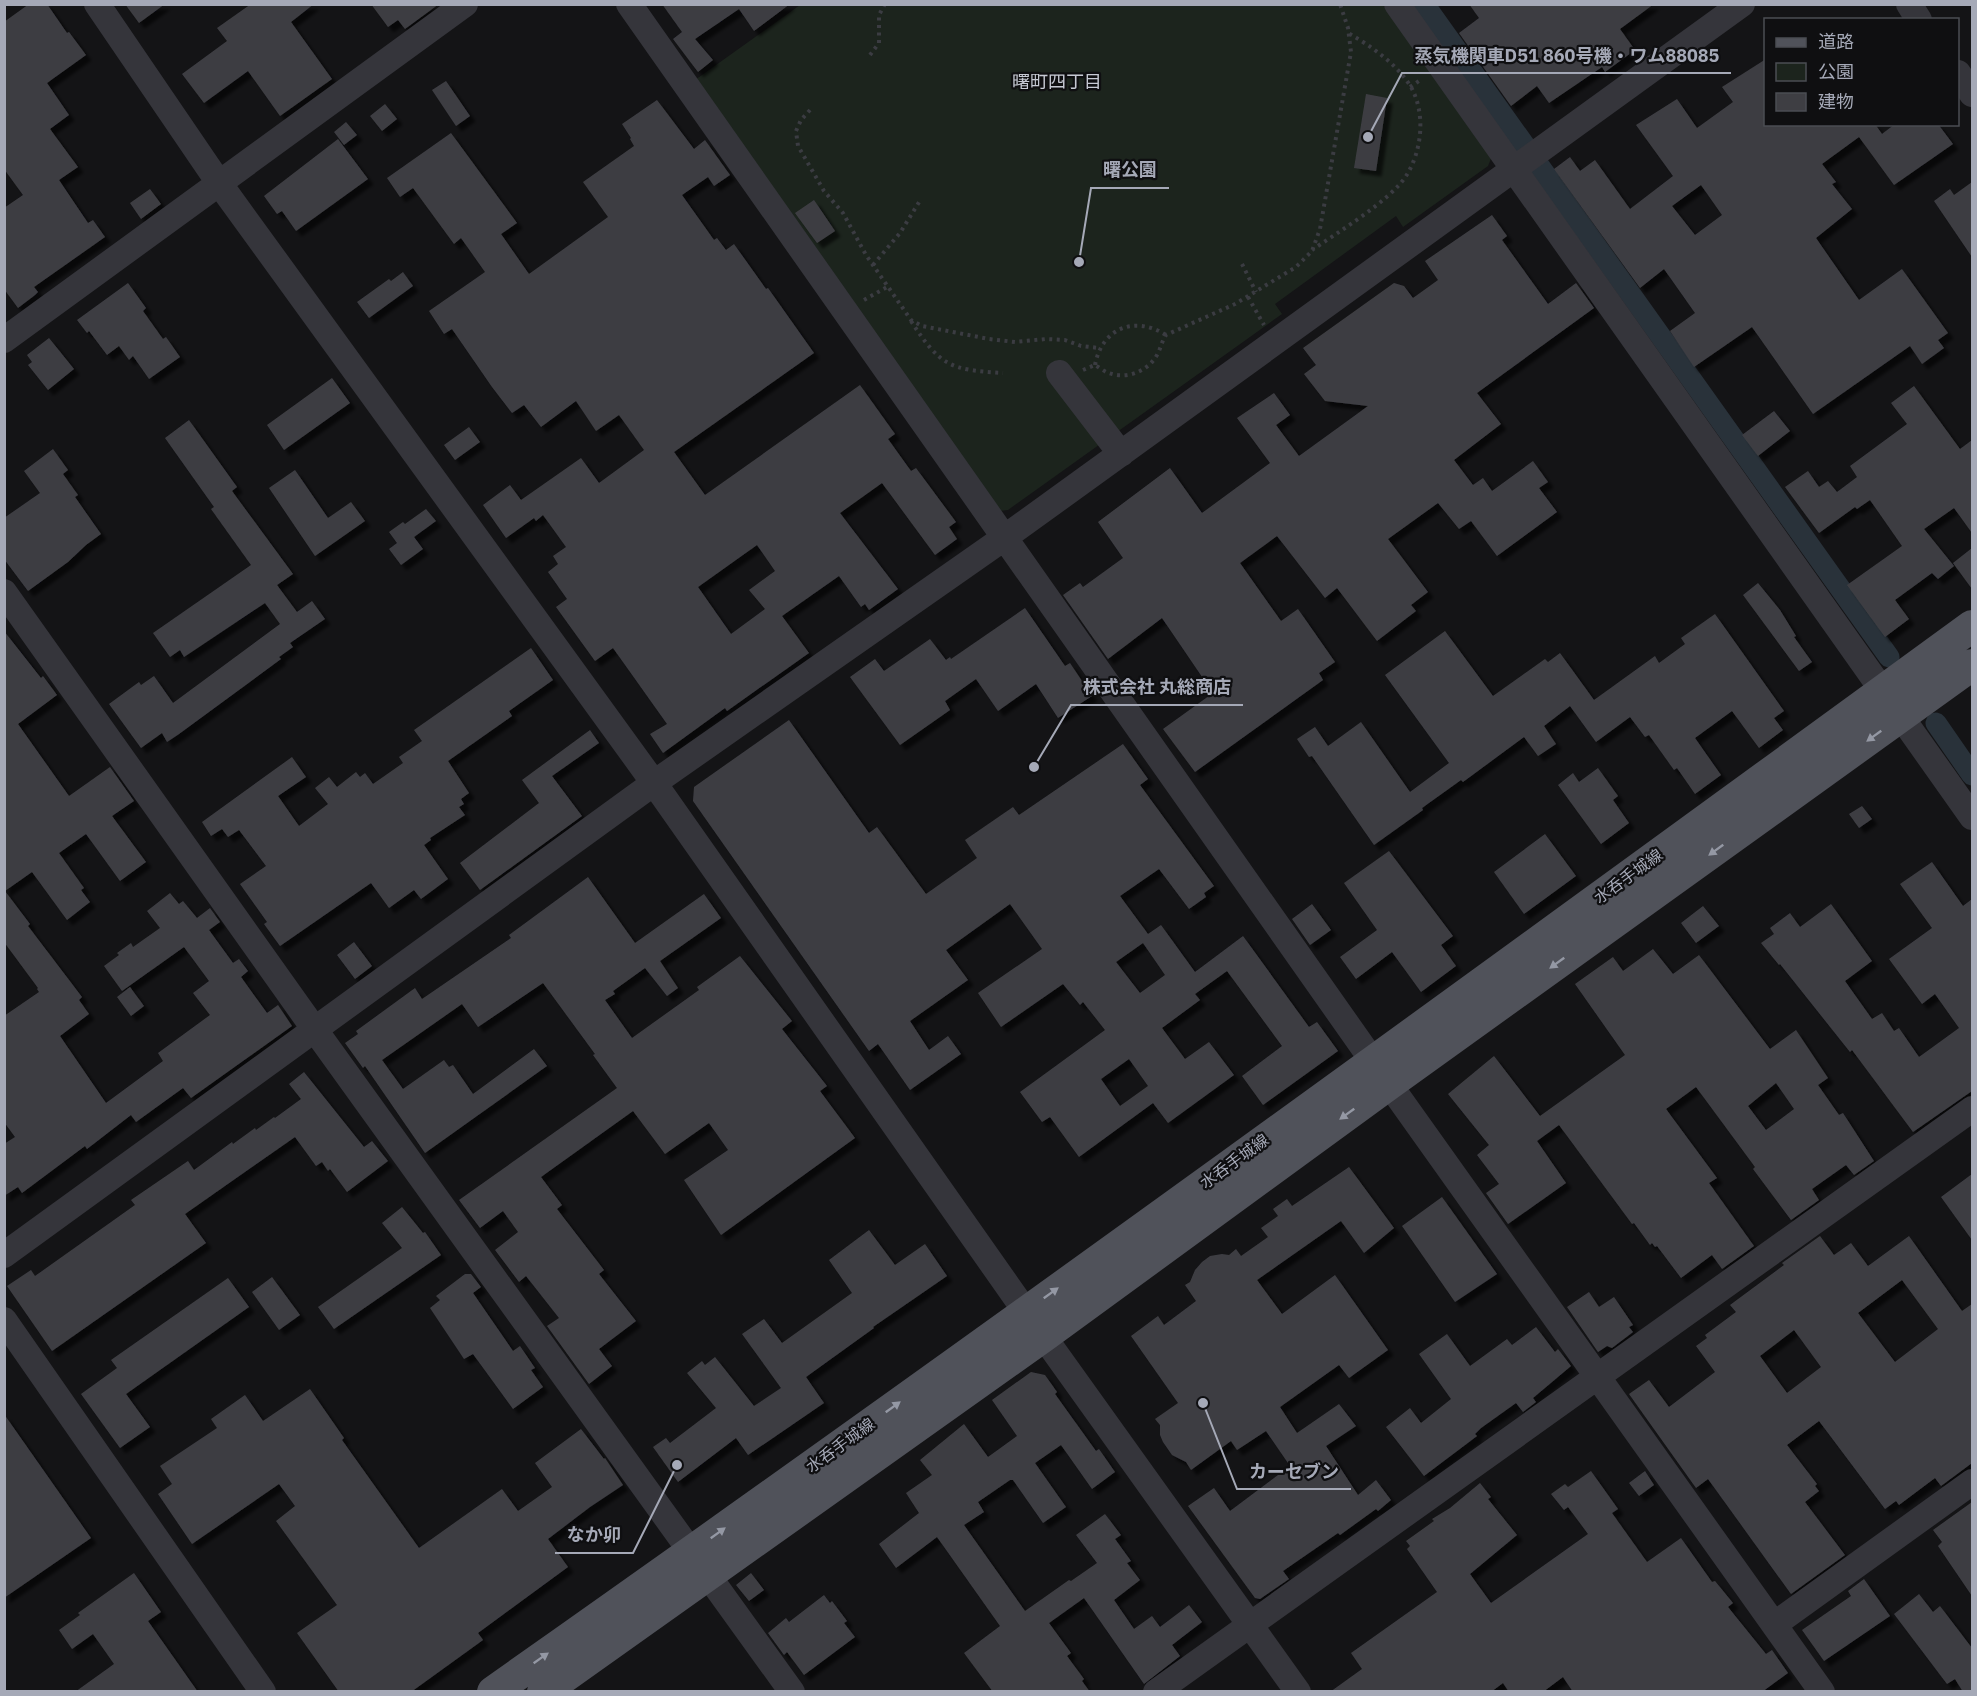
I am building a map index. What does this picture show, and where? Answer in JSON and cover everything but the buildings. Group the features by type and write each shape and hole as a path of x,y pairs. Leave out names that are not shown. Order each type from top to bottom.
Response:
{"main road":[{"name":"水呑手城線","path":"493,1692 699,1564 1035,1324 1381,1072 1972,626"},
{"name":"水呑手城線","path":"1381,1072 1901,717 1972,665"},
{"name":"水呑手城線","path":"543,1692 699,1564"}],"street":[{"path":"97,4 219,183 654,783 1035,1324 1298,1692"},
{"path":"4,340 465,4"},
{"path":"629,4 1381,1072 1822,1692"},
{"path":"1397,4 1972,817"},
{"path":"4,1255 654,783 1004,538 1742,4"},
{"path":"1908,4 1918,18"},
{"path":"1959,74 1972,94"},
{"path":"1068,373 1121,454"},
{"path":"4,592 315,1030 792,1692"},
{"path":"1156,1692 1599,1378 1972,1109"},
{"path":"4,1320 263,1692"},
{"path":"1775,1624 1972,1482"}],"path":[{"path":"870,55 879,43 879,15 885,4"},
{"path":"1312,251 1320,229 1351,52 1340,4"},
{"path":"1068,373 1095,365 1109,374 1122,376 1138,372 1149,365 1166,335 1248,297 1296,267 1312,251 1385,198 1406,177 1416,155 1420,133 1418,106 1410,87 1387,60 1369,45 1348,33"},
{"path":"810,110 801,120 796,131 798,146 824,191 843,213 873,266 926,344 947,363 974,372 1004,374"},
{"path":"873,266 900,233 921,199"},
{"path":"1242,264 1257,292"},
{"path":"863,301 887,287"},
{"path":"1248,297 1265,326"},
{"path":"910,320 922,326 989,339 1015,342 1065,340 1081,346 1099,348"},
{"path":"1095,365 1099,348 1112,333 1125,327 1141,325 1155,328 1166,335"}],"green space":[{"path":"800,5 1383,5 1492,156 1488,166 1403,227 1396,216 1275,304 1282,314 1008,510 999,511 695,80"}],"waterway":[{"path":"1424,4 1889,657"},
{"path":"1936,723 1972,775"}],"place":[{"name":"蒸気機関車D51 860号機・ワム88085","path":"1368,137"},
{"name":"曙公園","path":"1079,262"},
{"name":"株式会社 丸総商店","path":"1034,767"},
{"name":"カーセブン","path":"1203,1403"},
{"name":"なか卯","path":"677,1465"}],"district":[{"name":"曙町四丁目","path":"1057,81"}]}
